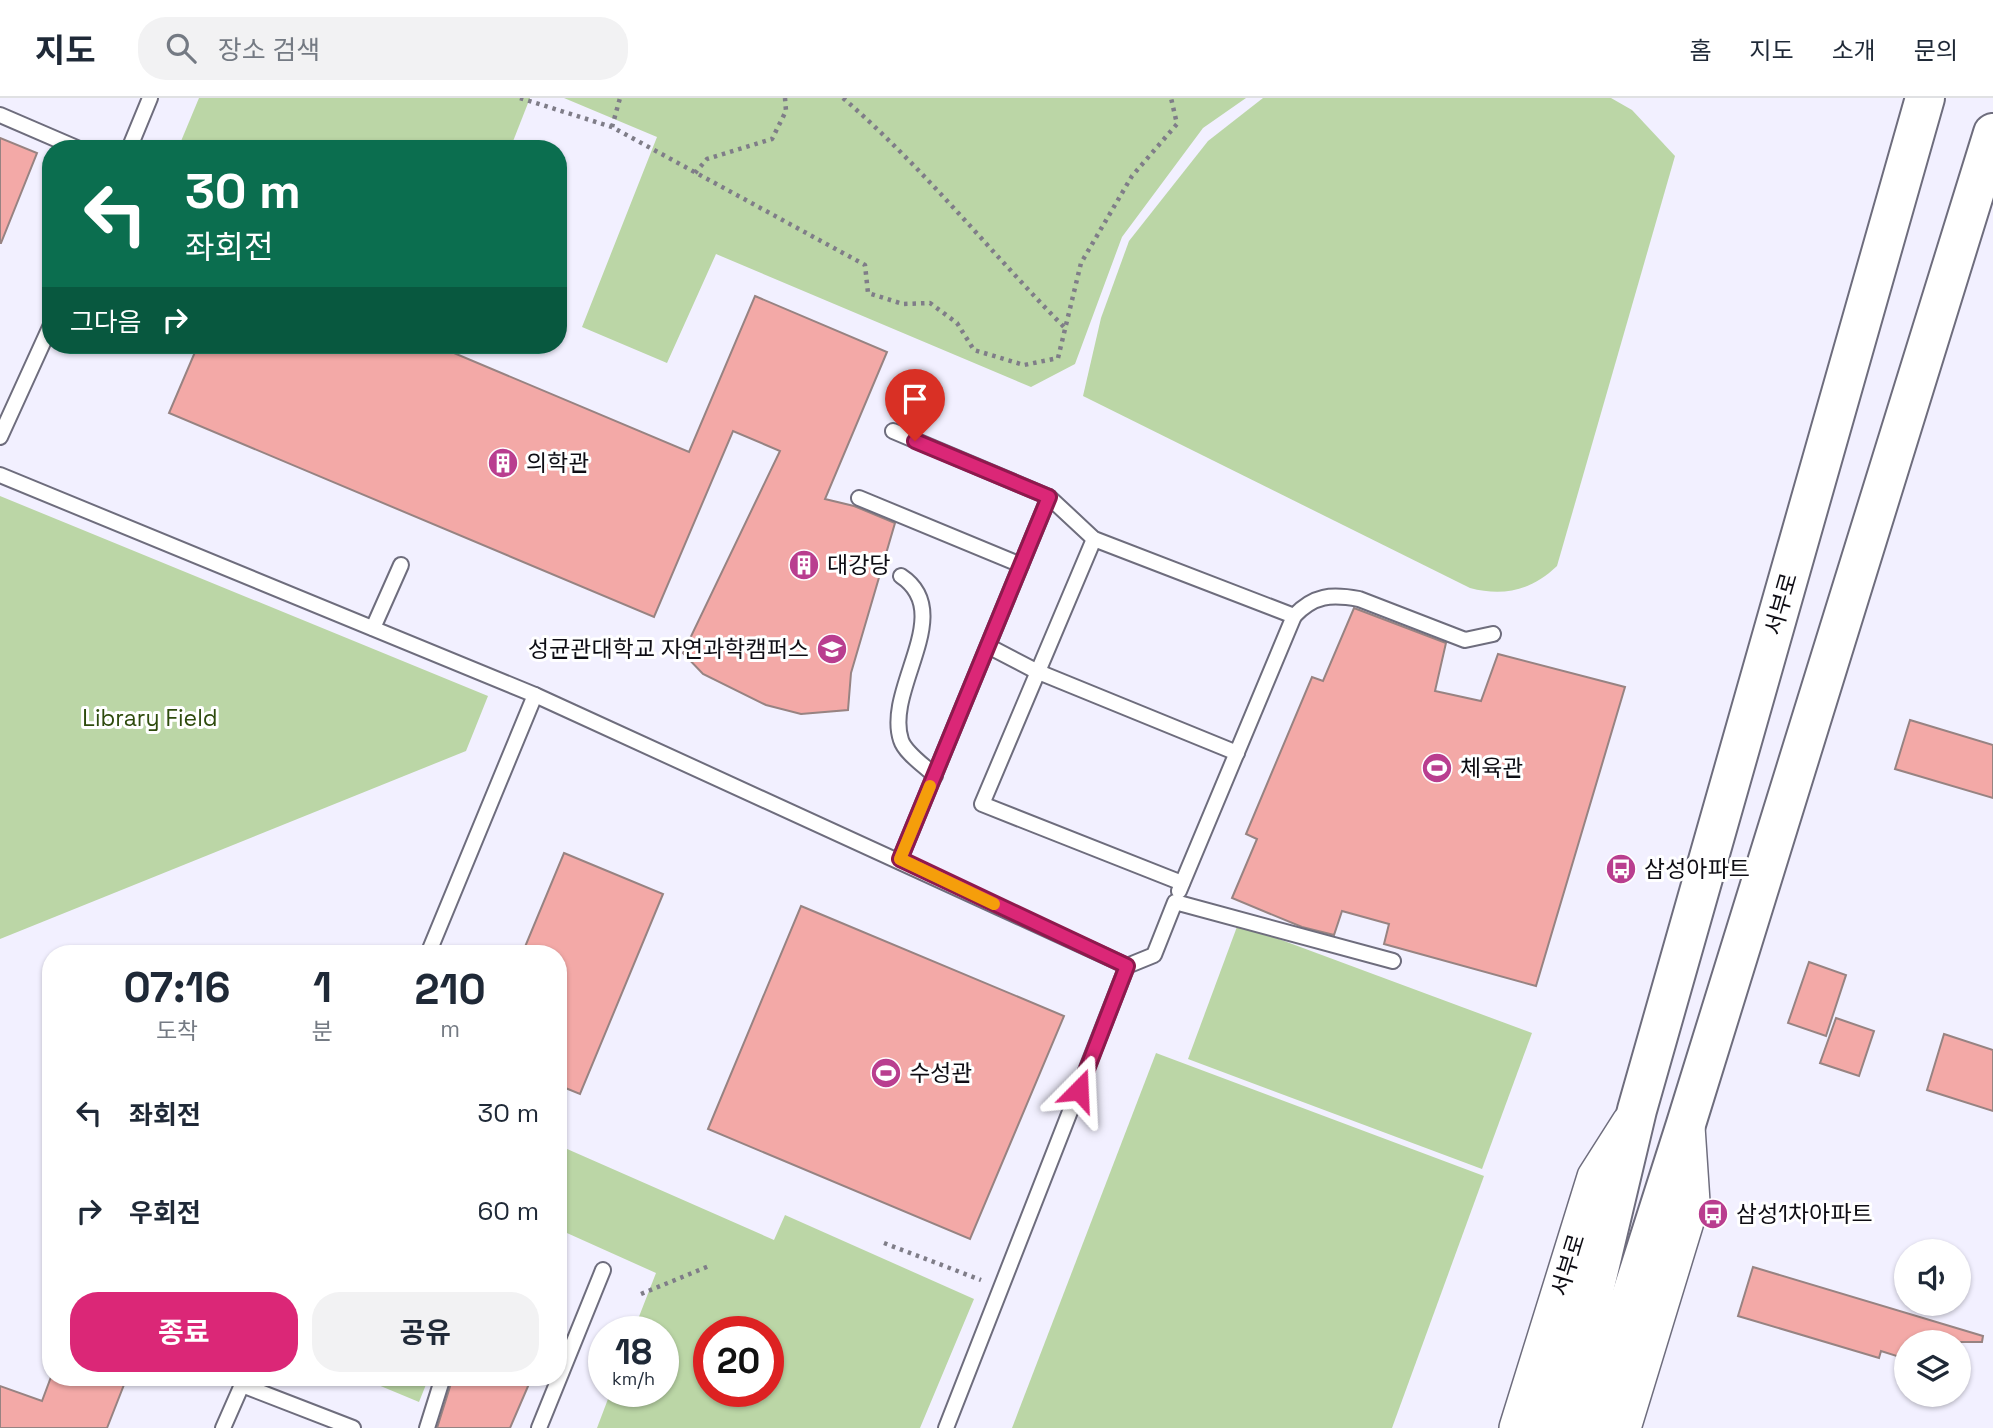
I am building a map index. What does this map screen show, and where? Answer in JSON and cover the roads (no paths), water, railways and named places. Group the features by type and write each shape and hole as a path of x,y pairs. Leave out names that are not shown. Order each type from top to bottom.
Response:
{"main road":[{"name":"서부로","path":"1589,1428 1637,1110 1925,98"},
{"name":"서부로","path":"1553,1428 1686,1124 1993,132"}],"street":[{"name":"서부로","path":"1517,1428 1595,1177 1637,1110"},
{"name":"서부로","path":"1623,1428 1692,1202 1686,1124"}],"lane":[{"path":"133,140 150,98"},
{"path":"0,115 58,140"},
{"path":"0,437 42,345"},
{"path":"892,432 1049,497 1094,539 1294,616"},
{"path":"0,475 535,695 900,859 1127,966"},
{"path":"900,859 1049,497"},
{"path":"859,498 1021,565"},
{"path":"1094,539 982,804 1182,883"},
{"path":"373,628 401,565"},
{"path":"901,576 911,583 916,592 922,627 921,639 902,689 898,715 901,741 934,776"},
{"path":"946,1428 1003,1289 1127,966 1154,955 1294,616 1307,602 1344,596 1359,598 1465,640 1493,634"},
{"path":"988,646 1036,671 1237,752"},
{"path":"432,945 535,695"},
{"path":"1175,902 1393,961"},
{"path":"567,1358 603,1270"},
{"path":"223,1428 241,1386"},
{"path":"255,1386 353,1428"},
{"path":"427,1428 440,1386"},
{"path":"538,1428 555,1386"}],"place":[{"name":"의학관","path":"503,463"},
{"name":"대강당","path":"804,565"},
{"name":"성균관대학교 자연과학캠퍼스","path":"832,649"},
{"name":"체육관","path":"1437,768"},
{"name":"삼성아파트","path":"1621,869"},
{"name":"수성관","path":"886,1073"},
{"name":"삼성1차아파트","path":"1713,1214"}],"park label":[{"name":"Library Field","path":"150,718"}]}
